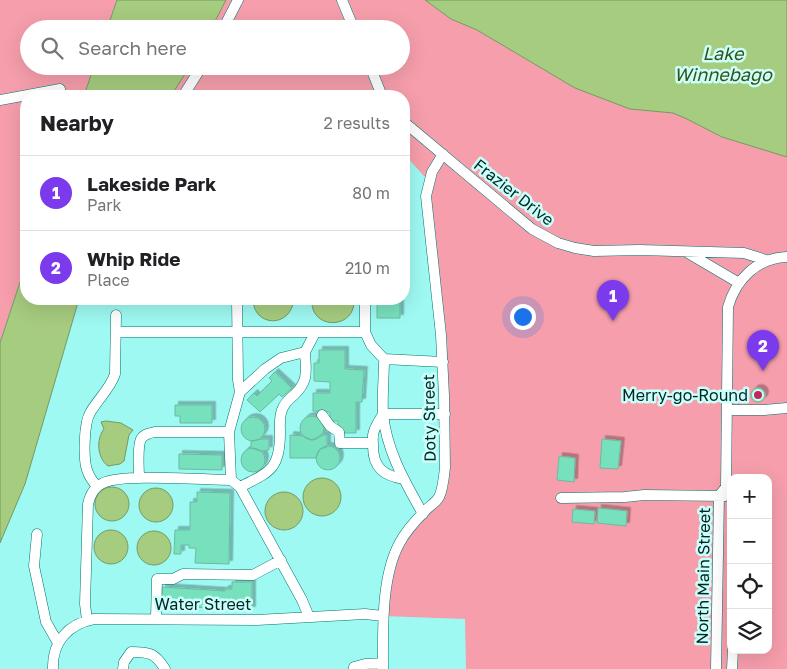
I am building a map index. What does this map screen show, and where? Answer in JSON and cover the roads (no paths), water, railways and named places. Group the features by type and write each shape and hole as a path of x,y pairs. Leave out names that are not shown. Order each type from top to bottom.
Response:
{"street":[{"path":"228,20 238,0"},
{"path":"342,0 350,20"},
{"path":"187,90 196,75"},
{"path":"374,75 380,90"},
{"path":"55,90 60,89"},
{"path":"0,100 20,96"},
{"name":"Frazier Drive","path":"410,127 532,228 558,243 594,251 682,250 744,253 766,260"},
{"name":"Doty Street","path":"383,666 383,616 393,556 408,530 438,498 444,479 443,362 439,308 426,196 432,172 443,154"},
{"name":"Frazier Drive","path":"682,250 696,256 739,283"},
{"path":"739,283 751,269 766,260 787,257"},
{"name":"North Main Street","path":"729,474 727,315 730,298 739,283"},
{"path":"231,480 230,432 240,392 238,380 237,305"},
{"path":"365,305 365,332 371,345 384,359 383,414 393,456 422,514"},
{"path":"97,486 90,478 86,467 86,423 95,406 112,382 116,365 116,315"},
{"path":"116,332 365,332"},
{"path":"240,487 270,470 276,461 280,451 280,413 283,406 302,388 305,382 305,352 315,333"},
{"path":"240,392 265,369 281,358 305,352"},
{"path":"384,359 443,362"},
{"path":"727,410 787,408"},
{"path":"383,414 444,414"},
{"path":"383,414 373,433 373,457 377,466 384,472 396,478 404,479"},
{"path":"322,415 330,426 339,432 340,443 373,443"},
{"path":"138,478 141,439 146,434 156,432 230,432"},
{"path":"88,620 85,604 88,504 90,495 97,486 104,482 116,479 138,478 231,480 240,487 281,560 309,617"},
{"name":"North Main Street","path":"716,669 719,496 727,493"},
{"path":"561,498 644,495 719,496"},
{"path":"37,534 34,566 46,622 58,643 52,656 53,669"},
{"path":"156,619 157,579 173,579 183,574 253,575 281,560"},
{"name":"Water Street","path":"58,643 69,631 88,620 102,618 257,620 365,614 383,616"},
{"path":"123,669 124,662 131,652 147,652 158,658 165,669"},
{"name":"North Main Street","path":"732,669 733,654"},
{"path":"354,669 354,667 365,664 383,666"}],"water":[{"path":"117,0 226,0 216,20 110,20"},
{"name":"Lake Winnebago","path":"425,0 787,0 787,157 722,137 673,113 630,109 575,88 477,30 451,19"},
{"path":"91,75 184,75 175,90 86,90"},
{"path":"20,282 20,305 77,305 25,484 0,543 0,343"},
{"path":"254,305 292,305 286,316 280,320 272,321 259,315"},
{"path":"313,305 353,305 348,317 333,323 318,317"},
{"path":"101,422 121,423 133,430 129,435 124,461 120,464 108,466 104,463 100,453 99,443 104,429"},
{"path":"322,478 335,484 341,497 335,510 322,516 309,510 303,497 309,484"},
{"path":"112,487 124,492 129,504 124,516 112,521 100,516 95,504 100,492"},
{"path":"156,488 168,493 173,505 168,517 156,522 144,517 139,505 144,493"},
{"path":"284,492 291,493 297,498 302,504 302,518 297,524 291,529 284,530 277,529 271,524 266,518 265,511 266,504 271,498 277,493"},
{"path":"111,530 123,535 128,547 123,559 111,564 99,559 94,547 99,535"},
{"path":"154,531 166,536 171,548 166,560 154,565 142,560 137,548 142,536"}],"place":[{"name":"Lakeside Park","path":"613,321"},
{"name":"Whip Ride","path":"763,371"},
{"name":"Merry-go-Round","path":"758,395"}]}
